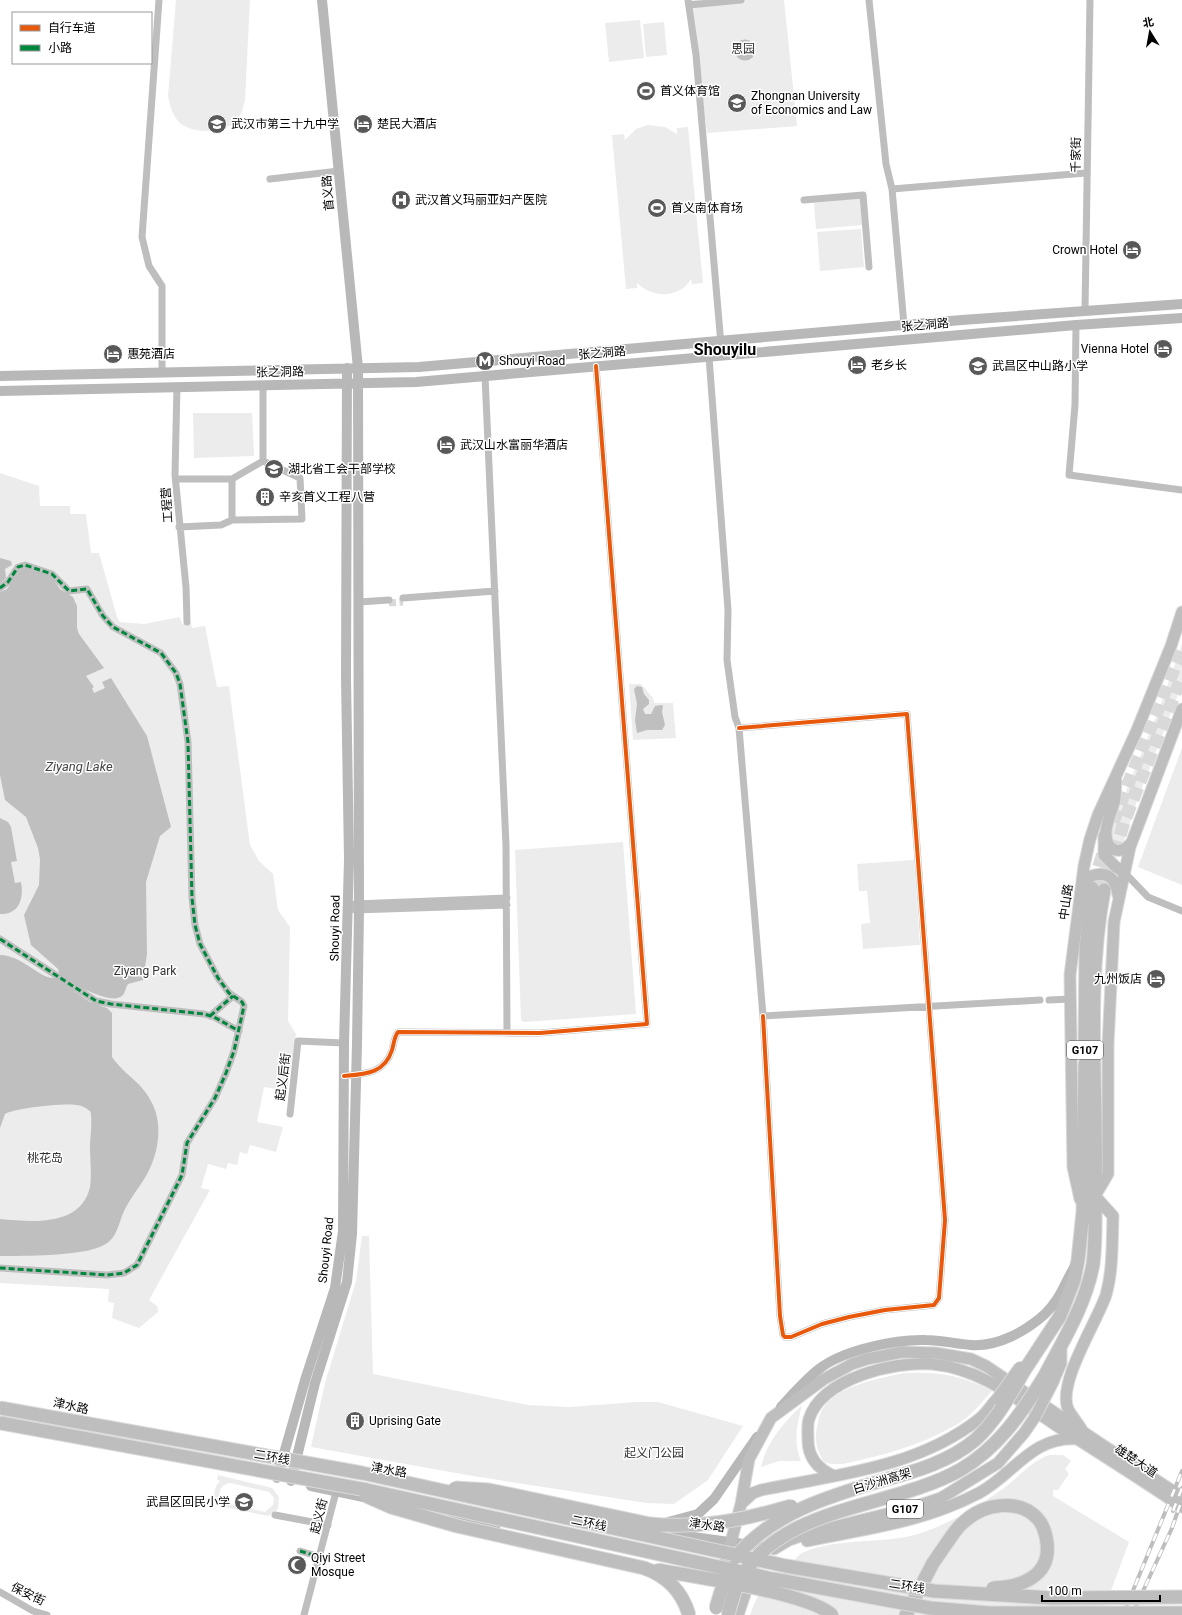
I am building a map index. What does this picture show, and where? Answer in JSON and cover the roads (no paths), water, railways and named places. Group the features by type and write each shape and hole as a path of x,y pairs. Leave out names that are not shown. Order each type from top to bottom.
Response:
{"highway":[{"name":"G107","path":"1049,1380 1062,1343 1081,1304 1093,1264 1095,1239 1094,997 1098,920 1093,890"},
{"name":"G107","path":"1078,1260 1084,1212 1086,949 1093,890"},
{"name":"白沙洲高架","path":"713,1615 724,1574 742,1549 760,1533 799,1510 858,1488 930,1465 953,1454 974,1440 1003,1406 1022,1369 1037,1353 1060,1316 1067,1300 1078,1260"},
{"path":"728,1615 735,1589 741,1577 750,1565 774,1542 806,1524 919,1488 960,1470 997,1442 1049,1380"},
{"name":"二环线","path":"0,1408 362,1473 404,1484 786,1566 934,1591 1052,1598 1182,1597"},
{"name":"二环线","path":"0,1423 339,1488 773,1579 930,1608 990,1613 1093,1615 1182,1613"},
{"path":"404,1484 489,1490 650,1524 672,1526 697,1526 753,1517 858,1488"},
{"path":"339,1488 391,1507 457,1526 644,1568 771,1592 809,1602 832,1615"},
{"path":"906,1615 933,1563 965,1520 987,1508 1003,1505 1023,1509 1037,1518 1046,1534 1048,1553 1041,1571 1026,1582 1006,1587 934,1591"},
{"path":"644,1568 666,1578 681,1596 689,1615"}],"main road":[{"name":"首义路","path":"322,0 358,368 358,383"},
{"name":"张之洞路","path":"0,376 419,367 1085,310 1182,304"},
{"name":"张之洞路","path":"0,391 416,382 1076,325 1182,318"},
{"name":"Shouyi Road","path":"291,1481 296,1466 315,1383 347,1282 352,1241 356,1075 354,907 346,678 347,368"},
{"name":"Shouyi Road","path":"277,1478 306,1377 335,1288 343,1231 344,1043 354,907 359,604 358,383"},
{"name":"中山路","path":"1084,1212 1073,1167 1070,975 1093,890 1090,839 1098,815 1137,730 1168,653 1182,612"},
{"path":"1079,1436 1068,1408 1068,1387 1078,1354 1099,1314 1106,1294 1112,1258 1113,1216 1095,1196 1108,1174 1109,992 1114,922 1124,872 1132,842 1182,709"},
{"path":"1116,777 1115,802 1106,828 1103,844 1104,855 1116,867 1124,872"},
{"path":"1106,828 1107,842 1110,848 1116,851 1122,851 1132,842"},
{"path":"1093,890 1089,877 1103,874 1110,877 1115,883 1119,900"},
{"path":"636,1529 698,1514 714,1499 772,1418 800,1385 821,1368 856,1352 898,1341 926,1340 973,1345 988,1344 1018,1333 1045,1313 1060,1298 1067,1278 1078,1260"},
{"path":"724,1574 741,1504 749,1459 772,1418 824,1378 852,1364 884,1355 918,1352 954,1355 986,1366 1079,1436"},
{"path":"834,1476 817,1467 811,1457 808,1443 809,1419 816,1406 826,1394 842,1384 865,1374 887,1367 932,1364 970,1373 1008,1391 1079,1436"},
{"path":"741,1504 753,1493 761,1490 834,1476 896,1461 932,1448 980,1418 1022,1369"},
{"name":"G107","path":"738,1615 749,1581 756,1569 775,1548 789,1540 806,1534 900,1511 940,1498 998,1463 1024,1433 1035,1416 1049,1380"},
{"name":"津水路","path":"0,1404 296,1466 636,1529 775,1548"},
{"path":"0,1417 291,1481 339,1488 619,1550 749,1581"},
{"path":"775,1548 808,1540 891,1525 933,1514 980,1492 1026,1456 1049,1442 1059,1438 1079,1436"},
{"name":"雄楚大道","path":"1079,1436 1182,1497"},
{"name":"雄楚大道","path":"1079,1436 1182,1507"}],"street":[{"path":"159,0 142,237 149,266 162,286 162,372"},
{"path":"722,356 696,62 688,2 741,0"},
{"path":"869,0 886,164 892,190 904,325"},
{"name":"千家街","path":"1085,310 1086,173 1090,0"},
{"path":"270,179 339,171"},
{"path":"892,190 1086,173"},
{"path":"804,200 864,195 869,267"},
{"path":"1076,325 1075,405 1069,475 1182,490"},
{"path":"709,357 728,610 727,660 735,717 739,728 763,1016 780,1316 782,1333 785,1337 788,1337 822,1324 849,1317 885,1310 932,1306 939,1298 945,1225 907,714 739,728"},
{"path":"344,1076 375,1071 384,1065 389,1058 398,1032 540,1033 647,1024 596,366"},
{"path":"485,376 506,845 507,1033"},
{"path":"263,385 263,461"},
{"name":"工程营","path":"177,386 176,479 179,527 186,587 187,622"},
{"path":"176,479 232,479 263,461"},
{"path":"179,527 221,525 232,520 302,519 300,478 263,461"},
{"path":"232,479 232,520"},
{"path":"0,588 8,582 18,567 25,565 52,574 69,591 87,589 103,616 113,627 161,653 176,672 180,684 188,742 192,898 195,925 200,944 210,965 221,983 243,1004 239,1031 231,1061 215,1098 186,1144 184,1168 179,1182 137,1265 124,1273 107,1275 0,1268"},
{"path":"403,600 495,592"},
{"path":"359,604 389,601"},
{"path":"1124,872 1148,897 1182,911"},
{"path":"354,907 507,901"},
{"path":"0,939 76,988 101,1002 210,1016 239,1031"},
{"path":"210,1016 233,996"},
{"path":"1048,1000 1071,999"},
{"path":"763,1016 1040,1000"},
{"name":"起义后街","path":"290,1114 298,1041 344,1043"},
{"name":"起义街","path":"304,1615 339,1488"},
{"path":"275,1515 328,1525"},
{"path":"300,1551 320,1557"},
{"name":"保安街","path":"0,1592 33,1611 47,1615"}],"water":[{"path":"0,558 11,561 12,565 5,569 6,578 0,584"},
{"name":"Ziyang Lake","path":"33,568 51,576 60,589 73,597 77,606 77,628 79,634 104,668 86,676 94,687 92,688 94,693 105,688 102,682 111,678 147,736 171,827 160,836 146,882 147,954 143,980 128,984 123,995 119,998 107,998 100,996 77,986 74,991 90,1002 107,1008 112,1013 112,1057 149,1097 156,1114 158,1134 155,1154 148,1173 127,1205 117,1230 107,1243 93,1249 67,1254 0,1256 0,1219 40,1221 66,1215 77,1209 85,1200 90,1187 91,1177 91,1114 90,1111 82,1106 40,1106 11,1112 5,1114 0,1128 0,955 16,959 50,978 55,978 59,973 58,969 31,945 24,915 39,885 40,859 38,848 26,817 5,800 0,775 0,592 7,589 21,569"},
{"path":"637,686 642,687 644,694 649,700 649,704 643,709 645,714 651,714 655,706 663,706 662,712 665,725 662,730 647,730 637,733 635,720 637,704 634,689"},
{"path":"0,818 8,822 11,827 17,861 11,862 15,883 21,882 22,888 19,904 12,912 7,914 0,914"}],"tunnel":[{"path":"389,603 403,602"},
{"path":"1113,822 1182,649"},
{"path":"1104,890 1124,822 1182,676"},
{"path":"1093,885 1106,844"}],"railway":[{"path":"1123,1615 1182,1471"},
{"path":"1173,1511 1182,1488"},
{"path":"1132,1615 1172,1528 1180,1505"}],"place":[{"name":"首义体育馆","path":"646,91"},
{"name":"Zhongnan University of Economics and Law","path":"737,103"},
{"name":"武汉市第三十九中学","path":"217,124"},
{"name":"楚民大酒店","path":"363,124"},
{"name":"武汉首义玛丽亚妇产医院","path":"401,200"},
{"name":"首义南体育场","path":"657,208"},
{"name":"Crown Hotel","path":"1132,250"},
{"name":"Vienna Hotel","path":"1163,349"},
{"name":"惠苑酒店","path":"113,354"},
{"name":"Shouyi Road","path":"485,361"},
{"name":"老乡长","path":"857,365"},
{"name":"武昌区中山路小学","path":"978,366"},
{"name":"武汉山水富丽华酒店","path":"446,445"},
{"name":"湖北省工会干部学校","path":"274,469"},
{"name":"辛亥首义工程八营","path":"265,497"},
{"name":"九州饭店","path":"1156,979"},
{"name":"Uprising Gate","path":"355,1421"},
{"name":"武昌区回民小学","path":"244,1502"},
{"name":"Qiyi Street Mosque","path":"297,1565"}],"district":[{"name":"Shouyilu","path":"725,349"}],"park label":[{"name":"思园","path":"743,49"},
{"name":"Ziyang Park","path":"145,971"},
{"name":"桃花岛","path":"45,1158"},
{"name":"起义门公园","path":"654,1453"}]}
